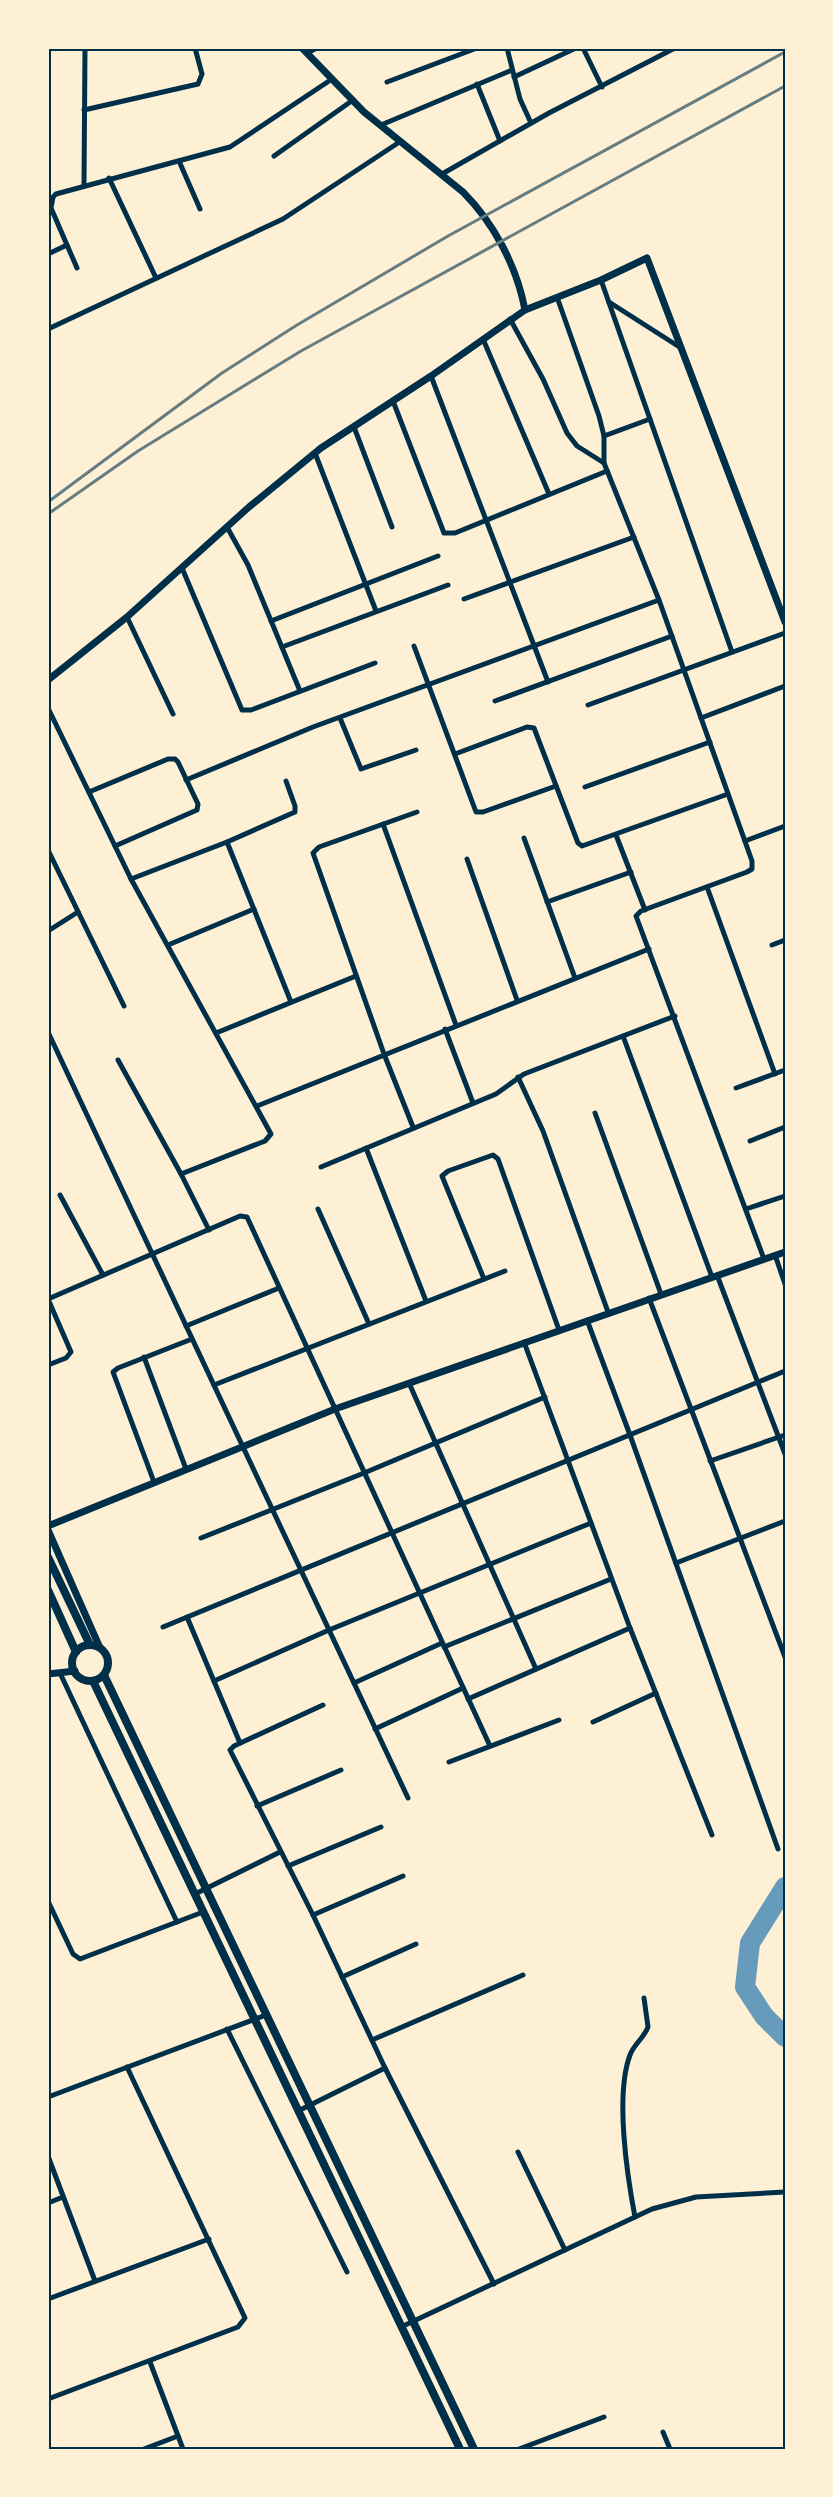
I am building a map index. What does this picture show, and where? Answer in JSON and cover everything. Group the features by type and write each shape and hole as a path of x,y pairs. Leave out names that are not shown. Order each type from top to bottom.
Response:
{"main road":[{"path":"48,1557 90,1645"},
{"path":"49,1594 76,1652 73,1665 75,1671 85,1680 93,1681 104,1675 108,1659 100,1648 90,1645 76,1652"},
{"path":"104,1675 474,2449"},
{"path":"93,1681 460,2449"}],"street":[{"path":"84,185 85,48"},
{"path":"84,110 198,84 202,74 195,48"},
{"path":"304,50 318,48"},
{"path":"387,82 477,48"},
{"path":"507,48 520,99 531,123"},
{"path":"514,77 576,48"},
{"path":"583,48 602,87"},
{"path":"442,174 531,123 675,48"},
{"path":"304,50 353,100 476,205 509,258 521,290 525,310"},
{"path":"381,125 512,70"},
{"path":"77,268 51,208 53,197 84,185 230,147 332,79"},
{"path":"477,84 500,141"},
{"path":"274,156 353,100"},
{"path":"48,329 283,219 401,141"},
{"path":"179,161 200,210"},
{"path":"109,178 156,278"},
{"path":"48,254 67,245"},
{"path":"48,680 127,617 227,527 315,453 525,310 601,280 647,258 785,622"},
{"path":"601,280 732,652"},
{"path":"557,297 604,436 604,463 660,600 752,861 752,869 645,910 636,916 764,1259"},
{"path":"609,302 681,348"},
{"path":"510,319 543,379 567,433 577,446 604,463"},
{"path":"483,339 549,494"},
{"path":"431,376 548,682"},
{"path":"393,401 444,533 455,532 608,471"},
{"path":"604,436 650,419"},
{"path":"354,427 392,527"},
{"path":"315,453 376,611"},
{"path":"227,527 248,565 300,691"},
{"path":"464,599 634,537"},
{"path":"272,621 438,556"},
{"path":"183,568 242,710 251,710 375,663"},
{"path":"282,647 448,585"},
{"path":"186,780 340,718 660,600"},
{"path":"127,617 173,714"},
{"path":"588,705 785,633"},
{"path":"495,701 672,636"},
{"path":"414,646 474,809 479,813 556,786"},
{"path":"701,718 785,686"},
{"path":"48,708 131,879 269,1130 269,1138 181,1174"},
{"path":"340,718 361,769 416,750"},
{"path":"455,754 531,727 536,732 580,845 586,846 728,794"},
{"path":"585,787 710,742"},
{"path":"89,792 172,758 178,762 198,804 197,810 115,846"},
{"path":"131,879 227,842 295,812 286,782"},
{"path":"413,1127 384,1054 313,853 319,847 417,812"},
{"path":"383,824 456,1024"},
{"path":"745,841 785,826"},
{"path":"616,835 645,910"},
{"path":"524,838 575,978"},
{"path":"227,842 291,1002"},
{"path":"48,850 124,1006"},
{"path":"467,859 517,1000"},
{"path":"547,902 631,872"},
{"path":"707,887 775,1074"},
{"path":"168,945 254,909"},
{"path":"48,931 78,912"},
{"path":"772,945 785,940"},
{"path":"257,1106 456,1024 649,949"},
{"path":"216,1033 356,975"},
{"path":"321,1167 503,1090 518,1077 675,1016"},
{"path":"445,1029 473,1103"},
{"path":"48,1032 408,1798"},
{"path":"623,1036 714,1276 782,1436 785,1454"},
{"path":"118,1060 209,1230"},
{"path":"736,1088 785,1070"},
{"path":"518,1077 543,1131 608,1312"},
{"path":"595,1113 661,1294"},
{"path":"750,1141 785,1127"},
{"path":"366,1148 426,1301"},
{"path":"484,1279 442,1176 447,1171 493,1155 498,1159 559,1330"},
{"path":"60,1195 103,1275"},
{"path":"746,1209 785,1197"},
{"path":"318,1209 369,1324"},
{"path":"48,1365 66,1358 71,1352 48,1299 240,1216 247,1217 490,1746"},
{"path":"100,1648 48,1528 154,1482 335,1409 785,1252"},
{"path":"775,1255 785,1284"},
{"path":"214,1385 505,1270"},
{"path":"186,1326 279,1288"},
{"path":"649,1298 740,1539 782,1639 785,1657"},
{"path":"587,1320 778,1849"},
{"path":"154,1482 114,1375 115,1369 192,1339"},
{"path":"524,1342 630,1628 712,1835"},
{"path":"144,1358 186,1469"},
{"path":"163,1627 785,1371"},
{"path":"409,1383 536,1669"},
{"path":"201,1538 545,1397"},
{"path":"711,1461 782,1436"},
{"path":"676,1563 785,1521"},
{"path":"214,1681 329,1630 591,1523"},
{"path":"354,1683 611,1578"},
{"path":"188,1617 240,1743"},
{"path":"468,1699 630,1628"},
{"path":"48,1674 75,1671"},
{"path":"60,1673 177,1922"},
{"path":"375,1729 463,1688"},
{"path":"593,1722 656,1693"},
{"path":"323,1705 231,1747 231,1754 313,1915 385,2068 494,2284"},
{"path":"450,1762 559,1720"},
{"path":"257,1806 341,1770"},
{"path":"288,1866 381,1827"},
{"path":"195,1894 280,1852"},
{"path":"313,1915 403,1876"},
{"path":"48,1901 73,1954 80,1959 203,1912"},
{"path":"342,1977 416,1944"},
{"path":"372,2040 523,1975"},
{"path":"635,2217 625,2145 625,2084 630,2056 648,2028 644,1998"},
{"path":"48,2097 266,2015"},
{"path":"227,2029 347,2272"},
{"path":"48,2399 150,2362 243,2323 245,2313 127,2067"},
{"path":"298,2111 385,2068"},
{"path":"518,2152 565,2250"},
{"path":"48,2156 95,2282"},
{"path":"402,2327 652,2209 696,2197 785,2193"},
{"path":"48,2203 63,2197"},
{"path":"48,2299 209,2239"},
{"path":"150,2362 183,2449"},
{"path":"519,2449 604,2417"},
{"path":"663,2432 670,2449"},
{"path":"144,2449 178,2436"}],"waterway":[{"path":"785,1887 750,1943 745,1987 764,2016 785,2037"}],"railway":[{"path":"48,502 222,373 297,325 448,236 785,52"},
{"path":"48,514 138,451 301,351 785,86"}]}
